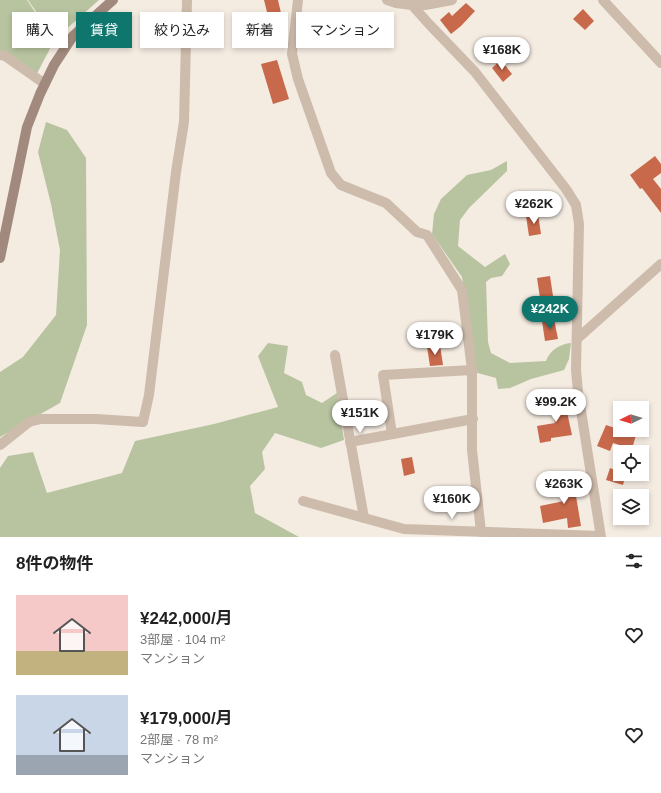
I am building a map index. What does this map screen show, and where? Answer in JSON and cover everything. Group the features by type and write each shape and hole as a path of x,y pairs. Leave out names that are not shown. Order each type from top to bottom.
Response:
{"street":[{"path":"0,258 27,127 45,84 54,65 74,36 113,0"},
{"path":"0,445 29,422 41,419 96,419 143,422 149,395 176,172 184,122 187,0"},
{"path":"298,0 292,54 298,79 331,173 341,186 386,203 417,232 427,235 462,290 472,370 472,450 481,532"},
{"path":"387,0 412,5 425,5 452,0"},
{"path":"603,0 661,63"},
{"path":"303,501 364,518 404,533 457,534 481,532 600,537 576,370 578,338 579,224 576,205 475,72 412,5"},
{"path":"0,55 5,56 45,84"},
{"path":"578,338 661,264"},
{"path":"335,355 364,518"},
{"path":"392,434 383,375 472,370"},
{"path":"350,442 472,418"}],"green space":[{"path":"0,0 27,0 35,12 12,12 12,48 50,48 33,81 0,56"},
{"path":"28,0 99,0 85,12 76,12 76,20 68,27 68,12 36,12"},
{"path":"46,122 67,130 86,158 87,325 60,403 0,437 0,372 23,357 56,315 60,250 51,204 38,152"},
{"path":"507,161 507,171 469,208 460,220 458,246 485,267 505,254 510,264 502,276 491,278 486,282 488,342 491,353 510,363 546,361 556,348 571,343 569,359 564,370 531,379 510,388 498,389 496,378 474,372 472,344 462,277 432,234 434,214 441,199 467,175 491,170"},
{"path":"268,343 288,346 284,373 302,382 306,395 322,403 337,393 344,440 321,448 275,433 262,452 265,469 250,486 255,513 299,537 0,537 0,468 8,456 33,452 47,493 122,473 135,441 214,424 278,407 258,356"}],"building":[{"path":"264,0 278,0 281,12 267,12"},
{"path":"466,3 475,11 451,34 440,20 449,12 452,16"},
{"path":"583,9 594,21 585,30 573,19"},
{"path":"277,60 289,99 273,104 261,64"},
{"path":"501,60 512,74 503,82 492,68"},
{"path":"655,156 661,164 661,173 653,179 661,189 661,213 630,175"},
{"path":"538,214 541,234 529,236 526,216"},
{"path":"550,276 553,296 540,298 537,278"},
{"path":"554,319 558,339 545,341 542,321"},
{"path":"440,345 443,365 430,366 427,347"},
{"path":"564,398 572,435 551,438 551,441 540,443 537,426 555,423 551,400"},
{"path":"606,425 613,427 613,437 635,437 633,445 619,445 613,443 610,451 597,446"},
{"path":"412,457 415,473 404,476 401,459"},
{"path":"610,468 613,469 613,481 624,481 623,485 606,480"},
{"path":"572,472 581,526 568,528 567,518 543,523 540,506 564,501 560,474"}]}
